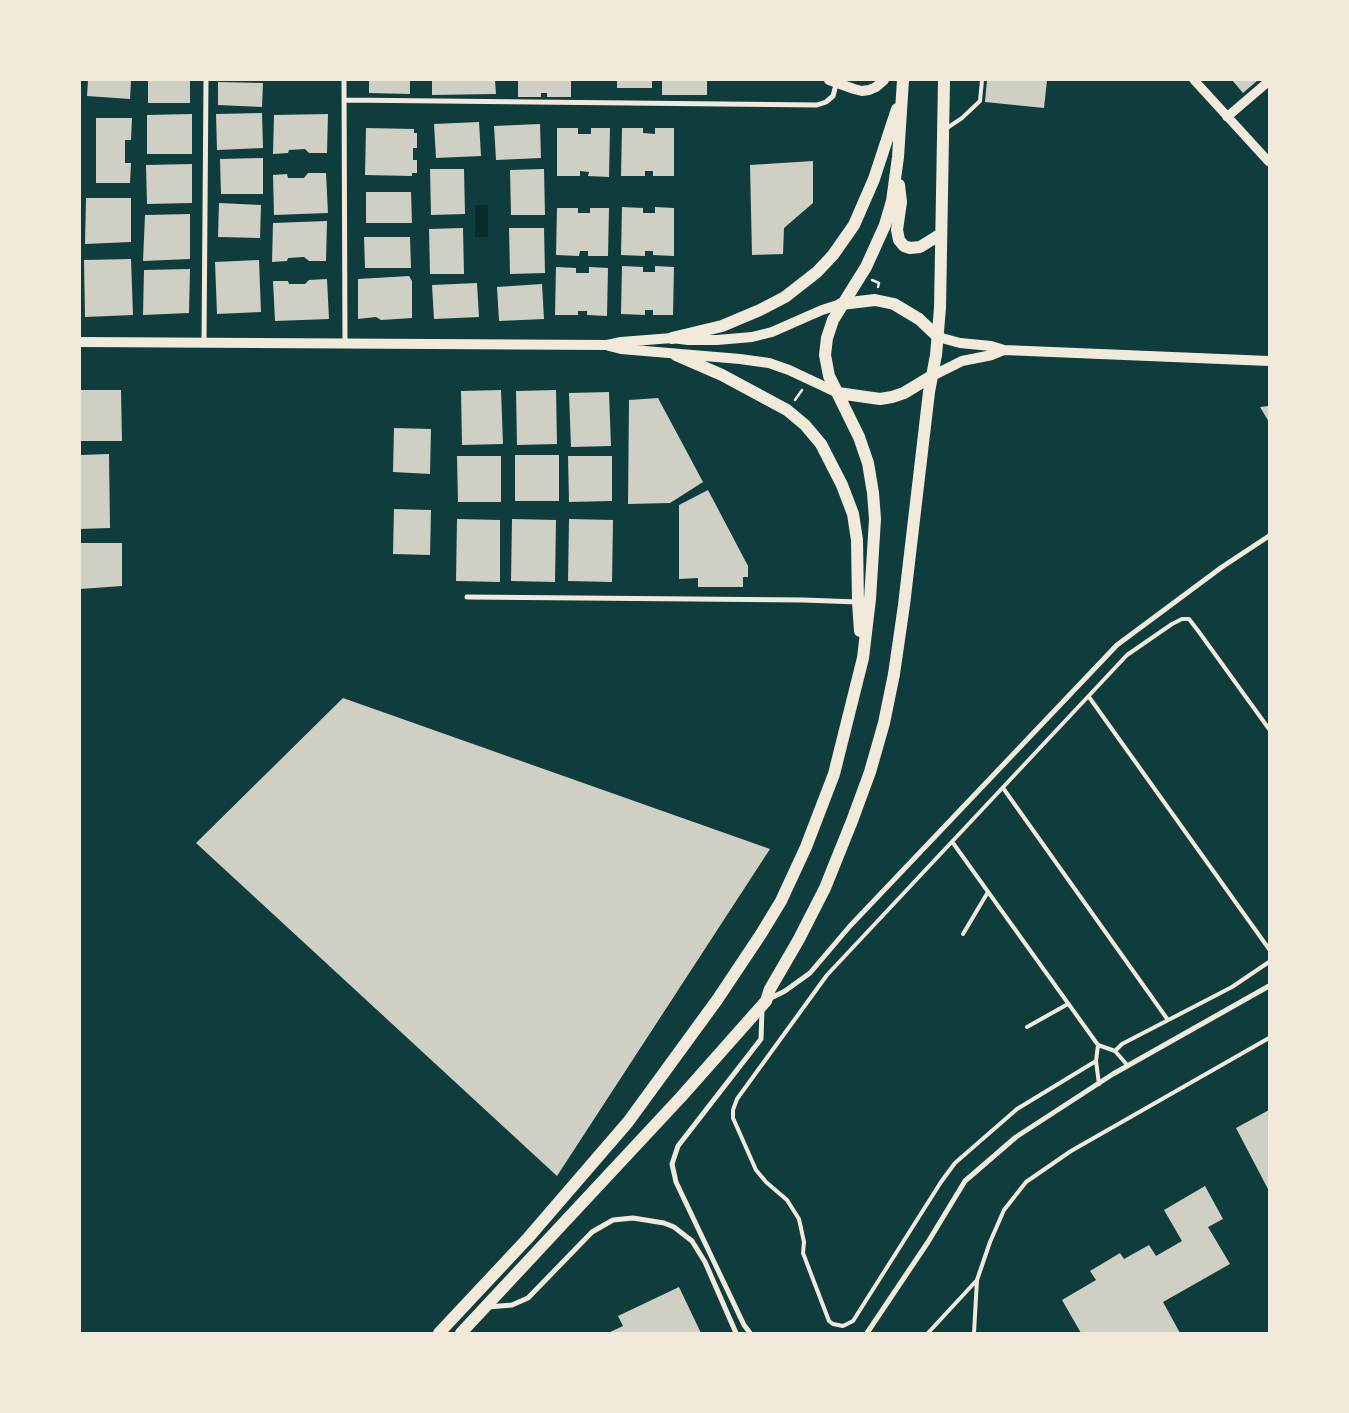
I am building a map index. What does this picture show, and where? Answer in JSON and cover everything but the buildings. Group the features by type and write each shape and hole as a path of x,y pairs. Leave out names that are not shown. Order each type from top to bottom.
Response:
{"highway":[{"path":"461,1333 681,1097 764,1003 799,939 828,879 852,821 870,772 884,723 894,674 938,337 944,80"},
{"path":"439,1333 534,1230 628,1122 717,1000 762,934 780,901 806,847 834,774 863,658 870,599 875,519 868,463 859,437 829,376 825,354 827,338 833,320 866,267 879,239 892,201 902,86"},
{"path":"672,338 722,326 760,310 785,297 817,272 843,242 865,202 902,86"},
{"path":"896,172 901,202 897,230 899,240 904,246 910,248 920,247 941,234"},
{"path":"842,304 875,300 894,304 918,319 938,337"},
{"path":"676,354 722,375 787,410 805,425 822,444 842,485 853,514 857,540 858,602 863,658"},
{"path":"838,393 880,399 892,397 904,393 932,376"}],"main road":[{"path":"834,81 854,90 869,90 884,80"},
{"path":"80,342 607,345 672,338 717,340 752,337 772,332 822,310 842,304"},
{"path":"938,337 960,343 991,346 1004,350 1269,361"},
{"path":"607,345 621,349 768,363 789,370 838,393"},
{"path":"932,376 962,361 992,356 1004,350"}],"street":[{"path":"204,343 206,80"},
{"path":"344,80 345,343"},
{"path":"1194,80 1269,162"},
{"path":"344,100 817,105 826,102 833,96 834,81"},
{"path":"1227,117 1269,81"},
{"path":"750,1333 744,1325 676,1182 672,1164 678,1146 761,1040 764,1003 810,973 850,926 1117,645 1222,567 1269,536"},
{"path":"467,597 858,602"},
{"path":"867,1333 928,1242 965,1181 1016,1137 1128,1066 1269,986"},
{"path":"485,1307 512,1306 528,1298 599,1227 613,1220 633,1218 664,1223 683,1233 692,1241 704,1262 736,1333"}],"lane":[{"path":"943,130 962,118 980,101 982,80"},
{"path":"1096,1061 1018,1109 955,1163 853,1321 843,1326 829,1321 803,1253 803,1236 799,1219 787,1200 766,1182 756,1170 733,1118 733,1110 737,1100 827,975 1128,655 1172,624 1182,619 1189,619 1269,729"},
{"path":"1089,697 1269,949"},
{"path":"1003,788 1168,1020"},
{"path":"953,843 1098,1045 1115,1051 1128,1066"},
{"path":"963,934 988,892"},
{"path":"1115,1051 1122,1044 1232,987 1269,962"},
{"path":"1027,1027 1068,1004"},
{"path":"974,1333 977,1280 990,1242 1004,1210 1026,1182 1071,1151 1269,1038"},
{"path":"1098,1045 1096,1061 1099,1084"},
{"path":"928,1333 977,1280"}],"water":[{"path":"475,205 488,205 488,237 475,237"}]}
